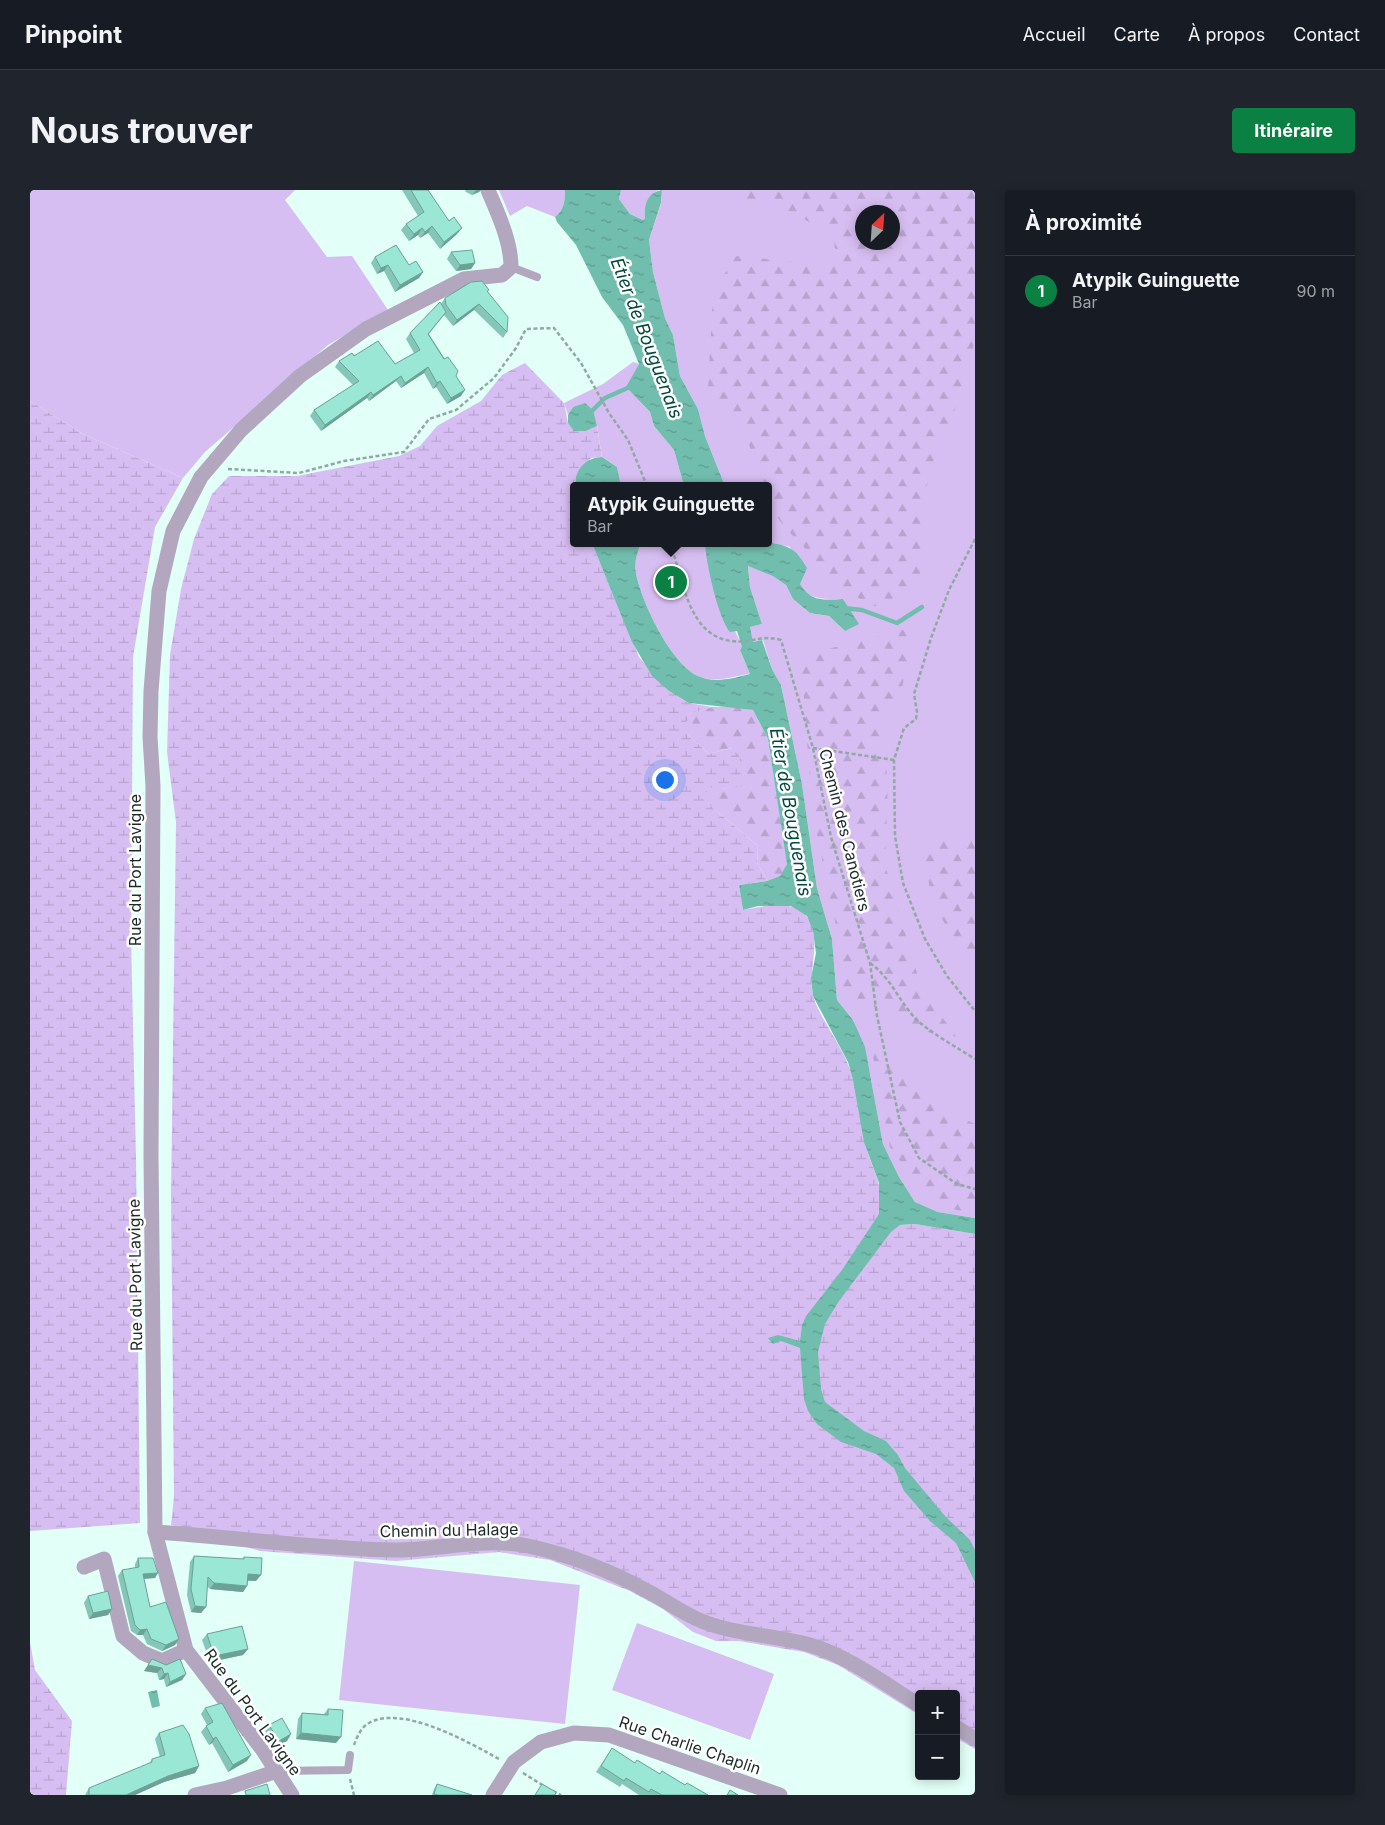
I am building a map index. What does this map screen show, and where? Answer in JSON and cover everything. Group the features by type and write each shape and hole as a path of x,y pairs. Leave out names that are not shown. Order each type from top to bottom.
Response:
{"street":[{"path":"488,190 500,219 511,256 511,267"},
{"name":"Rue du Port Lavigne","path":"292,1795 277,1771 186,1650 155,1532 151,1156 152,786 150,737 159,591 174,531 201,477 241,430 300,376 366,329 464,279 502,275 511,267"},
{"name":"Chemin du Halage","path":"155,1532 357,1549 398,1550 498,1543 526,1546 567,1556 612,1573 696,1619 726,1630 777,1637 812,1645 842,1659 915,1703"},
{"name":"Rue du Port Lavigne","path":"84,1567 104,1559 123,1636 143,1653 162,1662 186,1650"},
{"path":"960,1730 975,1739"},
{"name":"Rue Charlie Chaplin","path":"493,1795 511,1766 541,1742 574,1733 609,1735 780,1795"},
{"path":"195,1795 227,1788 277,1771"}],"lane":[{"path":"511,267 537,276"},
{"path":"277,1771 348,1770 350,1755"}],"path":[{"path":"222,470 300,473 344,461 404,452 429,420 456,410 494,378 516,348 526,329 554,328 581,363 608,413 628,440 645,482"},
{"path":"975,539 949,590 931,638 914,694 916,718 904,728 894,760 895,836 903,883 925,939 947,976 975,1011"},
{"name":"Chemin des Canotiers","path":"671,547 695,616 705,629 717,637 732,642 770,637 781,640 812,748 832,837 870,963 877,1016 900,1122 908,1141 919,1158 957,1184 975,1189"},
{"path":"812,748 894,760"},
{"path":"870,963 884,973 896,994 916,1019 975,1059"},
{"path":"350,1755 358,1735 367,1723 380,1718 398,1719 427,1725 461,1738 561,1795"},
{"path":"348,1770 354,1795"}],"green space":[{"path":"30,190 295,190 285,200 327,257 352,256 388,310 328,345 205,452 183,478 83,434 30,401"},
{"path":"499,190 565,190 564,202 555,217 527,206 510,216"},
{"path":"621,190 658,190 647,202 645,218 643,220 630,214 619,199"},
{"path":"662,190 975,190 975,1218 938,1212 915,1202 899,1177 883,1144 870,1074 853,1020 837,1000 832,939 817,888 802,784 781,685 772,669 763,640 753,642 749,627 762,624 750,587 748,566 773,575 786,585 793,599 810,613 829,616 845,631 848,608 843,599 827,599 808,594 799,582 790,547 772,543 772,482 723,482 705,436 698,409 680,376 673,335 665,318 653,272 649,240 661,204"},
{"path":"728,190 975,190 975,341 951,422 937,448 925,493 920,578 901,606 871,606 849,592 826,588 823,574 816,561 777,516 772,506 772,482 761,482 748,441 708,390 713,292 736,256 797,262 836,262 834,238 793,212 739,197"},
{"path":"633,362 639,364 627,388 650,412 654,426 674,450 683,482 620,482 617,467 602,457 597,426 593,415 573,407 568,415 564,403 603,384"},
{"path":"525,363 564,403 568,423 586,431 597,426 602,457 591,458 575,482 570,482 570,547 594,547 639,657 669,691 689,703 712,707 689,714 695,718 685,722 685,732 709,754 732,748 740,758 741,786 728,789 707,787 707,803 758,846 757,862 767,881 739,885 743,910 777,905 794,907 802,911 812,926 814,936 813,995 851,1072 865,1143 880,1189 880,1205 900,1225 916,1224 975,1234 975,1749 960,1740 960,1690 915,1690 915,1713 838,1665 804,1652 739,1641 716,1641 693,1632 663,1609 630,1591 550,1560 499,1552 396,1561 260,1551 171,1525 174,1497 171,1197 176,822 167,752 170,655 181,589 194,539 212,494 229,476 297,476 399,456 420,446 437,426 481,401 502,375"},
{"path":"30,401 83,434 183,478 155,527 133,657 131,937 136,1158 140,1523 30,1531"},
{"path":"640,547 706,547 714,586 743,648 740,650 750,674 724,679 704,678 688,669 678,659 659,631 644,599 636,573 637,554"},
{"path":"914,627 902,688 881,728 888,782 885,865 921,987 957,1038 923,1031 842,991 836,926 812,811 801,656"},
{"path":"712,707 734,707 753,710 768,739 786,853 787,864 781,876 767,881 757,862 758,846 707,803 707,786 728,789 732,748 709,754 685,732 684,722 694,718 688,714"},
{"path":"975,838 975,971 932,903 922,841"},
{"path":"870,1040 954,1114 975,1124 975,1213 935,1206 890,1148"},
{"path":"354,1561 580,1585 565,1724 339,1700"},
{"path":"637,1623 774,1674 750,1740 612,1690"},
{"path":"30,1642 35,1670 72,1721 66,1795 30,1795"}],"water":[{"name":"Étier de Bouguenais","path":"565,190 621,190 619,199 630,214 643,220 645,218 647,200 653,193 662,190 661,203 649,240 653,272 665,318 673,335 680,376 698,409 705,436 723,482 683,482 674,450 654,426 650,412 626,387 639,364 623,325 602,297 576,245 557,222 555,217 560,211 565,198"},
{"path":"585,403 593,410 597,426 586,431 574,431 568,423 568,415 573,407"},
{"path":"602,457 617,467 620,482 576,482 577,474 582,465"},
{"name":"Étier de Bouguenais","path":"772,543 788,547 796,552 807,568 800,584 804,590 818,599 843,599 859,624 845,631 829,616 810,613 793,599 786,585 773,576 748,566 750,587 762,624 750,627 753,642 762,640 772,669 781,685 802,784 817,888 832,939 837,1000 853,1020 865,1047 883,1144 899,1177 915,1202 938,1212 975,1218 975,1234 915,1224 900,1225 891,1232 839,1301 825,1324 818,1352 821,1389 825,1402 864,1431 886,1441 898,1455 905,1468 945,1516 970,1540 975,1550 975,1582 956,1543 930,1521 904,1491 894,1468 876,1454 841,1442 817,1424 808,1411 804,1399 800,1348 781,1341 773,1344 768,1338 778,1335 800,1341 802,1325 806,1316 842,1270 879,1214 879,1183 864,1142 848,1062 813,996 811,978 816,953 813,931 807,916 791,906 758,906 743,910 739,885 767,881 780,876 787,864 768,739 753,710 689,703 669,691 652,676 632,642 594,547 640,547 635,565 644,599 668,646 688,669 698,676 711,680 750,674 740,650 742,647 737,631 730,632 721,615 706,547 772,547"},
{"path":"157,1690 160,1706 152,1708 148,1692"}],"building":[{"path":"411,190 428,190 449,221 454,217 462,228 444,242 432,226 425,232 422,228 414,234 406,224 424,212"},
{"path":"396,245 409,265 416,261 423,272 400,285 388,265 381,268 375,257"},
{"path":"472,250 475,263 460,265 451,252"},
{"path":"482,281 489,290 487,291 508,317 507,332 479,304 457,320 446,305 445,298 471,282"},
{"path":"440,302 446,312 428,334 444,359 448,357 458,371 456,376 465,390 451,398 440,381 437,383 428,367 405,383 401,376 373,395 371,392 325,425 314,410 359,381 339,361 352,353 354,356 378,341 395,364 420,350 410,333"},
{"path":"194,1556 244,1559 244,1557 262,1558 261,1575 248,1574 247,1586 214,1583 208,1577 206,1607 195,1606 191,1589"},
{"path":"138,1558 153,1558 158,1573 143,1574 150,1607 166,1602 179,1639 166,1645 151,1639 147,1629 140,1630 135,1625 122,1570 139,1567"},
{"path":"108,1591 112,1609 93,1613 88,1596"},
{"path":"242,1626 248,1649 214,1656 207,1634"},
{"path":"152,1659 166,1665 180,1659 186,1674 170,1682 168,1673 164,1674 162,1668 148,1665"},
{"path":"222,1703 251,1755 233,1765 216,1737 213,1739 206,1726 213,1722 205,1708"},
{"path":"328,1709 343,1710 341,1737 301,1733 302,1713 328,1715"},
{"path":"282,1718 291,1734 279,1741 269,1725"},
{"path":"183,1725 189,1734 199,1766 168,1776 126,1795 89,1795 89,1788 152,1762 152,1759 165,1755 159,1733"},
{"path":"612,1748 635,1763 637,1760 660,1774 662,1771 685,1785 687,1783 708,1795 662,1795 651,1789 649,1792 626,1778 624,1781 601,1766"},
{"path":"267,1784 270,1795 246,1795 245,1791"},
{"path":"437,1784 472,1795 434,1794"},
{"path":"542,1784 556,1792 555,1795 535,1795"},
{"path":"730,1790 738,1795 727,1795"}],"waterway":[{"path":"589,414 605,398 632,386"},
{"path":"843,608 862,610 897,623 922,607"}],"place":[{"name":"Atypik Guinguette","path":"671,582"}]}
